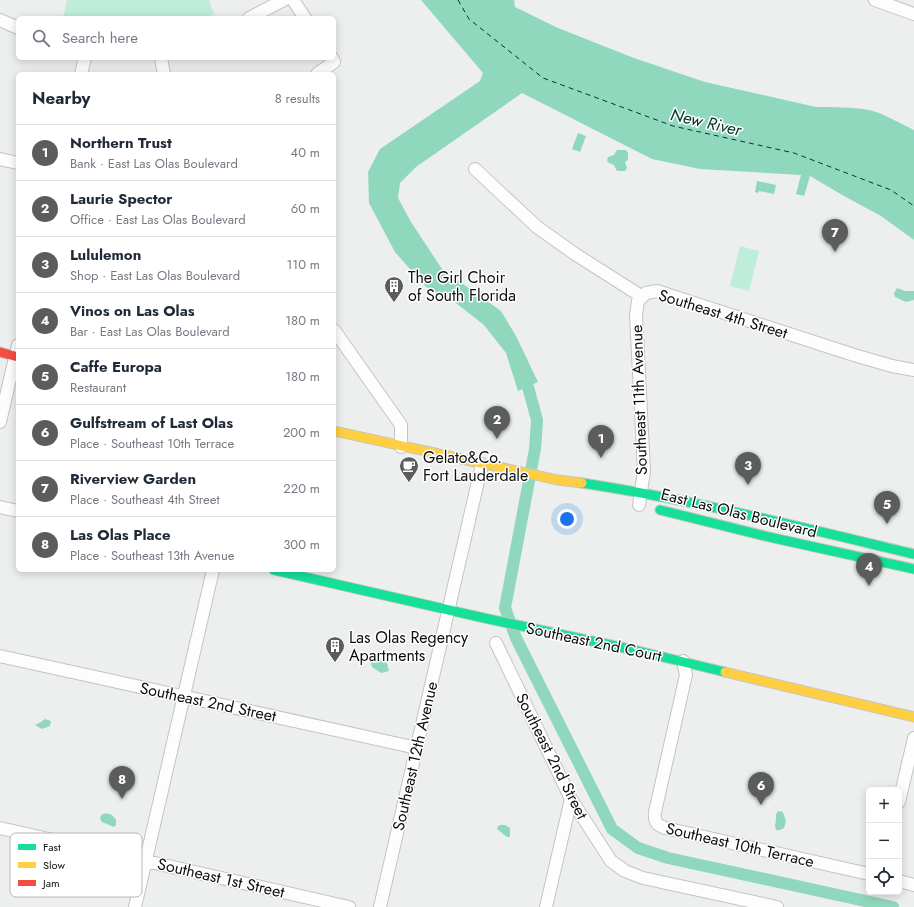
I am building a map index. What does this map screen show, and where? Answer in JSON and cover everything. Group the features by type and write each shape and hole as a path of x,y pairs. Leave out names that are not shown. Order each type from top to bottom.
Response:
{"main road":[{"path":"0,352 16,352"},
{"name":"East Las Olas Boulevard","path":"336,431 401,447 558,480 626,490 640,502 710,506 914,554"},
{"name":"East Las Olas Boulevard","path":"558,480 591,491 640,502 769,537 914,569"},
{"name":"Southeast 2nd Court","path":"283,572 448,610 683,661 914,717"}],"street":[{"path":"253,16 284,0"},
{"path":"293,0 304,16"},
{"path":"875,0 914,14"},
{"path":"0,20 16,27"},
{"path":"82,72 84,60"},
{"path":"161,60 164,72"},
{"path":"320,72 334,62 333,60"},
{"path":"0,159 16,163"},
{"name":"Southeast 4th Street","path":"475,169 537,227 575,254 641,296 651,292 663,293 854,355 892,366 914,370"},
{"name":"Southeast 11th Avenue","path":"640,502 644,470 636,315 641,296"},
{"path":"336,333 401,425 401,447"},
{"path":"0,422 16,356"},
{"name":"Southeast 12th Avenue","path":"380,907 482,464"},
{"path":"0,507 16,511"},
{"path":"142,870 213,572"},
{"name":"Southeast 2nd Street","path":"496,643 571,799 611,861 625,871 643,878 739,903 777,907"},
{"name":"Southeast 2nd Street","path":"0,656 417,748"},
{"name":"Southeast 10th Terrace","path":"683,661 686,675 655,812 655,822 659,826 665,828 866,873"},
{"path":"902,789 914,738"},
{"path":"546,907 571,799"},
{"name":"Southeast 1st Street","path":"0,828 22,833"},
{"name":"Southeast 1st Street","path":"144,861 349,907"},
{"path":"902,882 914,885"},
{"path":"134,907 136,897"}],"shaded area":[{"path":"67,0 209,0 214,14 209,16 63,16"},
{"path":"740,246 759,251 749,291 730,286"}],"water":[{"name":"New River","path":"421,0 514,0 515,7 558,28 634,58 705,82 816,107 869,110 892,119 914,130 914,240 881,216 810,176 804,196 796,194 801,175 700,169 652,159 522,93 416,167 400,183 398,198 411,222 442,269 501,311 516,336 538,382 518,391 506,353 484,325 452,300 437,294 425,286 395,252 369,203 368,172 380,149 480,81 483,73"},
{"path":"578,133 586,136 580,152 572,149"},
{"path":"617,150 626,150 628,153 628,160 625,162 627,168 625,171 617,171 614,165 607,161 608,157 614,155"},
{"path":"757,181 776,185 774,194 759,191 758,193 755,192"},
{"path":"897,288 905,291 914,291 914,300 906,302 895,297 894,293"},
{"path":"378,658 387,663 389,671 381,673 372,667 370,659"},
{"path":"45,719 51,721 50,726 42,729 35,725 41,722"},
{"path":"778,811 783,812 786,821 784,828 776,830 776,814"},
{"path":"106,813 112,815 116,820 116,825 114,827 102,822 100,819 101,815"},
{"path":"505,825 510,828 510,837 507,837 497,829 498,826"}],"waterway":[{"path":"528,387 537,420 535,449 505,608 516,638 612,829 638,848 668,858 893,907"}],"ferry route":[{"path":"458,0 469,19 543,78 673,126 794,153 891,190 914,206"}],"traffic: fast":[{"path":"582,483 707,506 914,554"},
{"path":"660,510 769,537 914,569"},
{"path":"283,572 484,618 634,650 725,672"}],"traffic: slow":[{"path":"336,431 558,480 582,483"},
{"path":"725,672 914,717"}],"traffic: jam":[{"path":"0,352 16,356"}],"place":[{"name":"Riverview Garden","path":"835,252"},
{"name":"The Girl Choir of South Florida","path":"394,303"},
{"name":"Laurie Spector","path":"497,439"},
{"name":"Northern Trust","path":"601,458"},
{"name":"Gelato&Co. Fort Lauderdale","path":"409,483"},
{"name":"Lululemon","path":"748,485"},
{"name":"Caffe Europa","path":"887,524"},
{"name":"Vinos on Las Olas","path":"869,586"},
{"name":"Las Olas Regency Apartments","path":"335,663"},
{"name":"Las Olas Place","path":"122,799"},
{"name":"Gulfstream of Last Olas","path":"761,805"}]}
